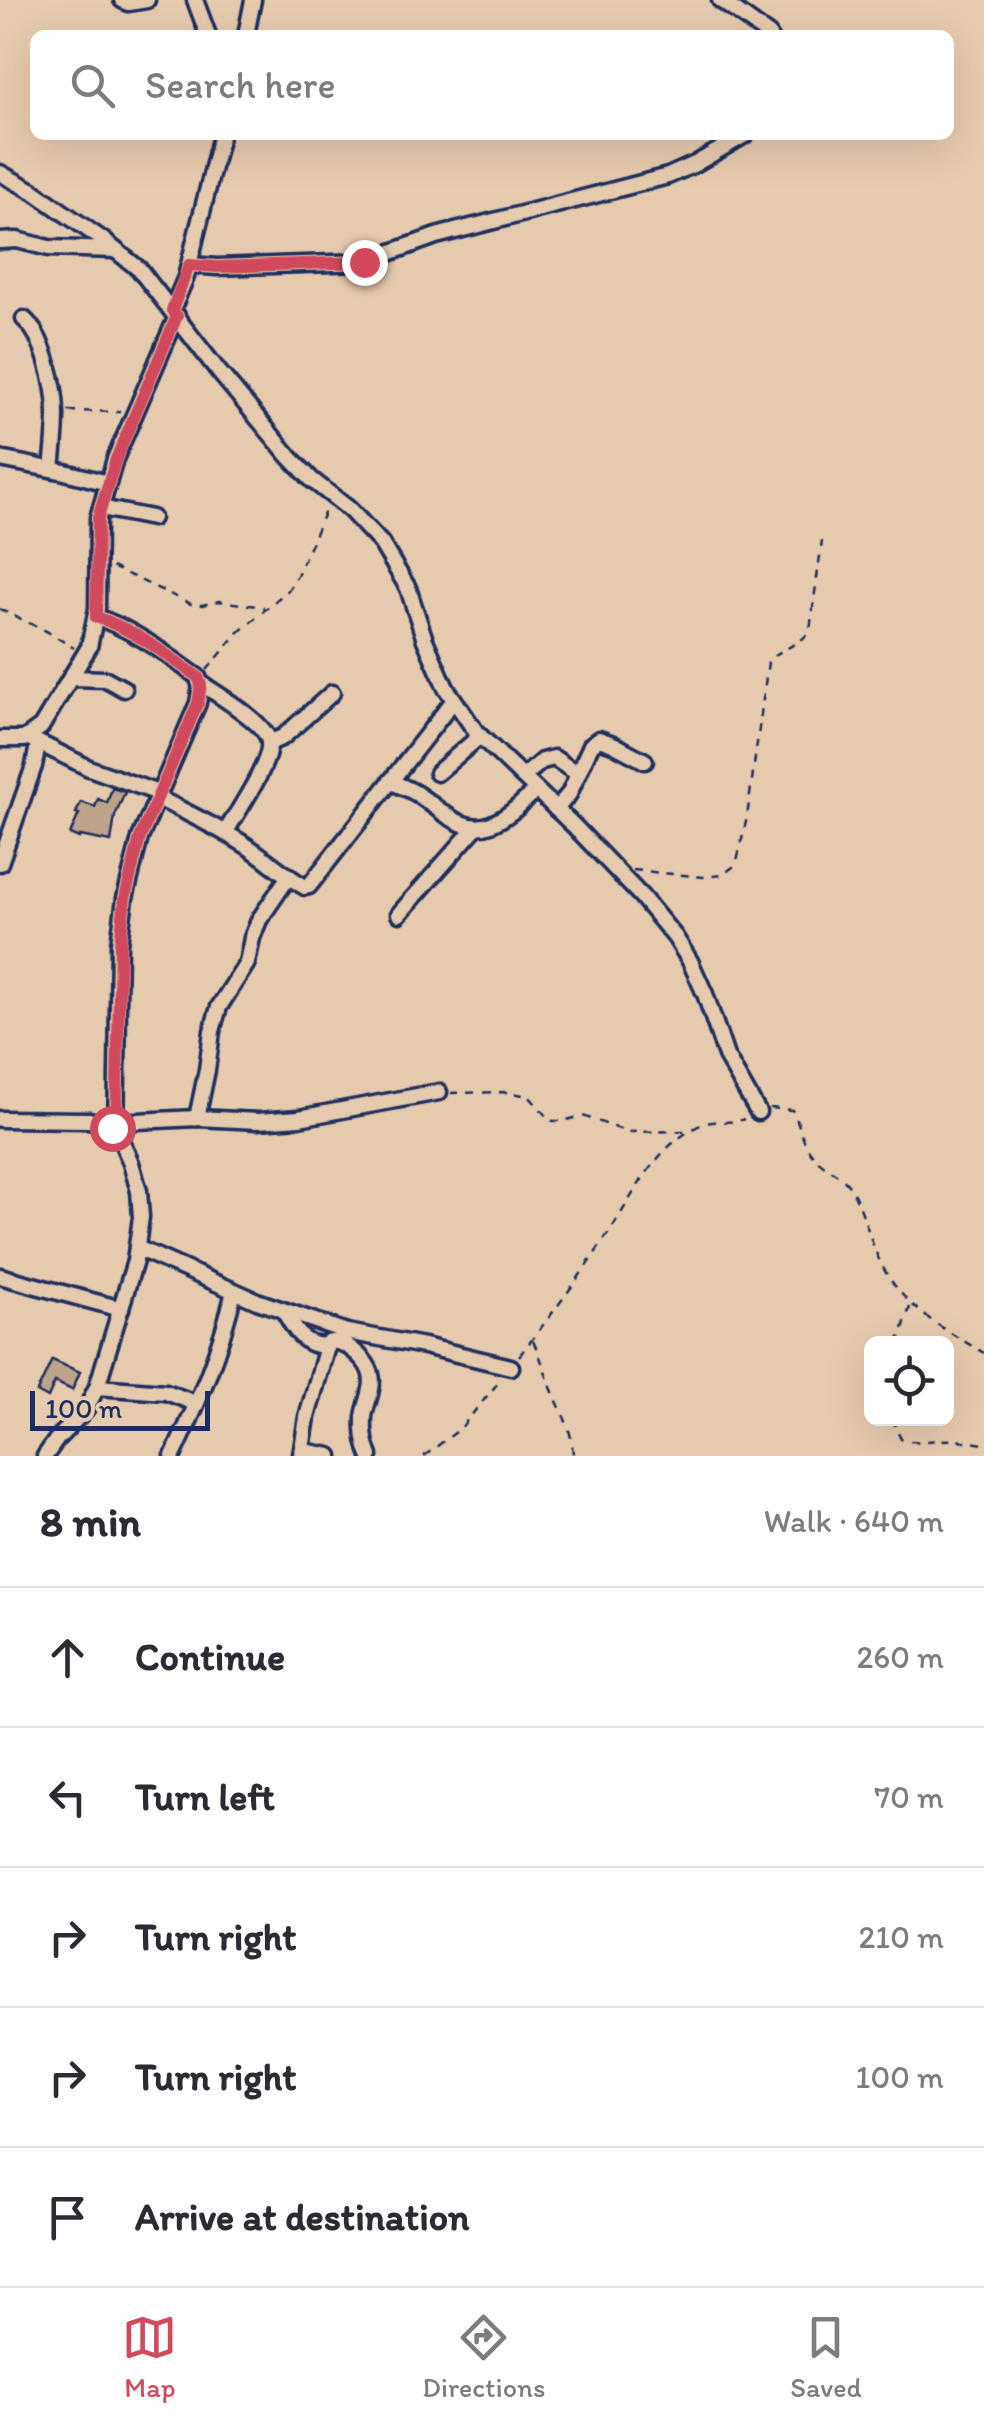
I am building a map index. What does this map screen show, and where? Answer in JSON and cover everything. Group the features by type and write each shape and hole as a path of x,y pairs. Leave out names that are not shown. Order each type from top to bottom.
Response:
{"street":[{"path":"122,0 147,0"},
{"path":"195,0 206,30"},
{"path":"247,30 253,0"},
{"path":"720,0 762,30"},
{"path":"0,863 34,766 32,740 89,647 96,617 98,518 174,313 220,140"},
{"path":"189,265 364,262 436,236 668,176 736,140"},
{"path":"0,173 32,191 139,270 264,428 312,480 367,527 408,588 436,666 480,736 642,896 675,937 706,994 726,1056 758,1112"},
{"path":"0,241 18,240 50,248 115,250"},
{"path":"24,319 39,339 51,381 56,411 52,469"},
{"path":"0,459 108,483"},
{"path":"101,508 152,518"},
{"path":"96,617 146,639 264,730 269,744 258,776 225,832"},
{"path":"71,678 106,678 124,688"},
{"path":"46,1456 86,1410 97,1387 137,1248 139,1191 117,1128 120,944 136,848 198,703 198,679"},
{"path":"269,744 332,693"},
{"path":"0,740 32,740 158,795 225,832 305,887 314,883 454,700"},
{"path":"437,773 480,736"},
{"path":"556,809 568,794 585,754 599,739 644,760"},
{"path":"523,776 542,761 554,758 578,774"},
{"path":"391,782 418,794 447,816 476,827 504,817 536,790"},
{"path":"399,914 476,827"},
{"path":"197,1118 219,1007 247,963 260,920 289,876"},
{"path":"0,1119 89,1120 117,1128 197,1118 258,1121 299,1118 439,1092"},
{"path":"137,1248 234,1291 347,1332 511,1367"},
{"path":"0,1276 121,1309"},
{"path":"173,1456 211,1369 234,1291"},
{"path":"284,1311 294,1328 310,1342 342,1343 368,1367 372,1385 364,1440 370,1456"},
{"path":"301,1456 306,1417 328,1344"},
{"path":"97,1387 166,1392 195,1403"},
{"path":"301,1456 310,1452 330,1456"}],"path":[{"path":"56,411 135,413"},
{"path":"198,679 239,632 288,590 331,496"},
{"path":"617,871 703,877 722,874 733,866 747,817 768,662 773,655 806,638 810,630 822,541"},
{"path":"98,559 191,604 219,600 268,608"},
{"path":"0,609 84,655"},
{"path":"439,1092 529,1096 548,1118 558,1122 583,1116 628,1132 689,1131"},
{"path":"424,1456 460,1430 511,1367 573,1286 641,1180 672,1144 709,1121 734,1123 770,1108 792,1110 809,1151 851,1190 879,1260 900,1294 984,1354"},
{"path":"901,1336 911,1304"},
{"path":"532,1340 571,1429 573,1456"},
{"path":"894,1426 901,1439 914,1442 984,1444"}],"building":[{"path":"112,788 125,792 115,816 111,842 70,834 81,802 95,807 98,799 107,803"},
{"path":"52,1360 80,1372 72,1390 55,1382 48,1398 37,1392"}],"route":[{"path":"112,1128 116,1135 120,944 125,898 140,838 198,703 201,685 198,677 146,639 96,617 98,518 103,500 116,459 177,316 172,310 189,265 364,262"}]}
